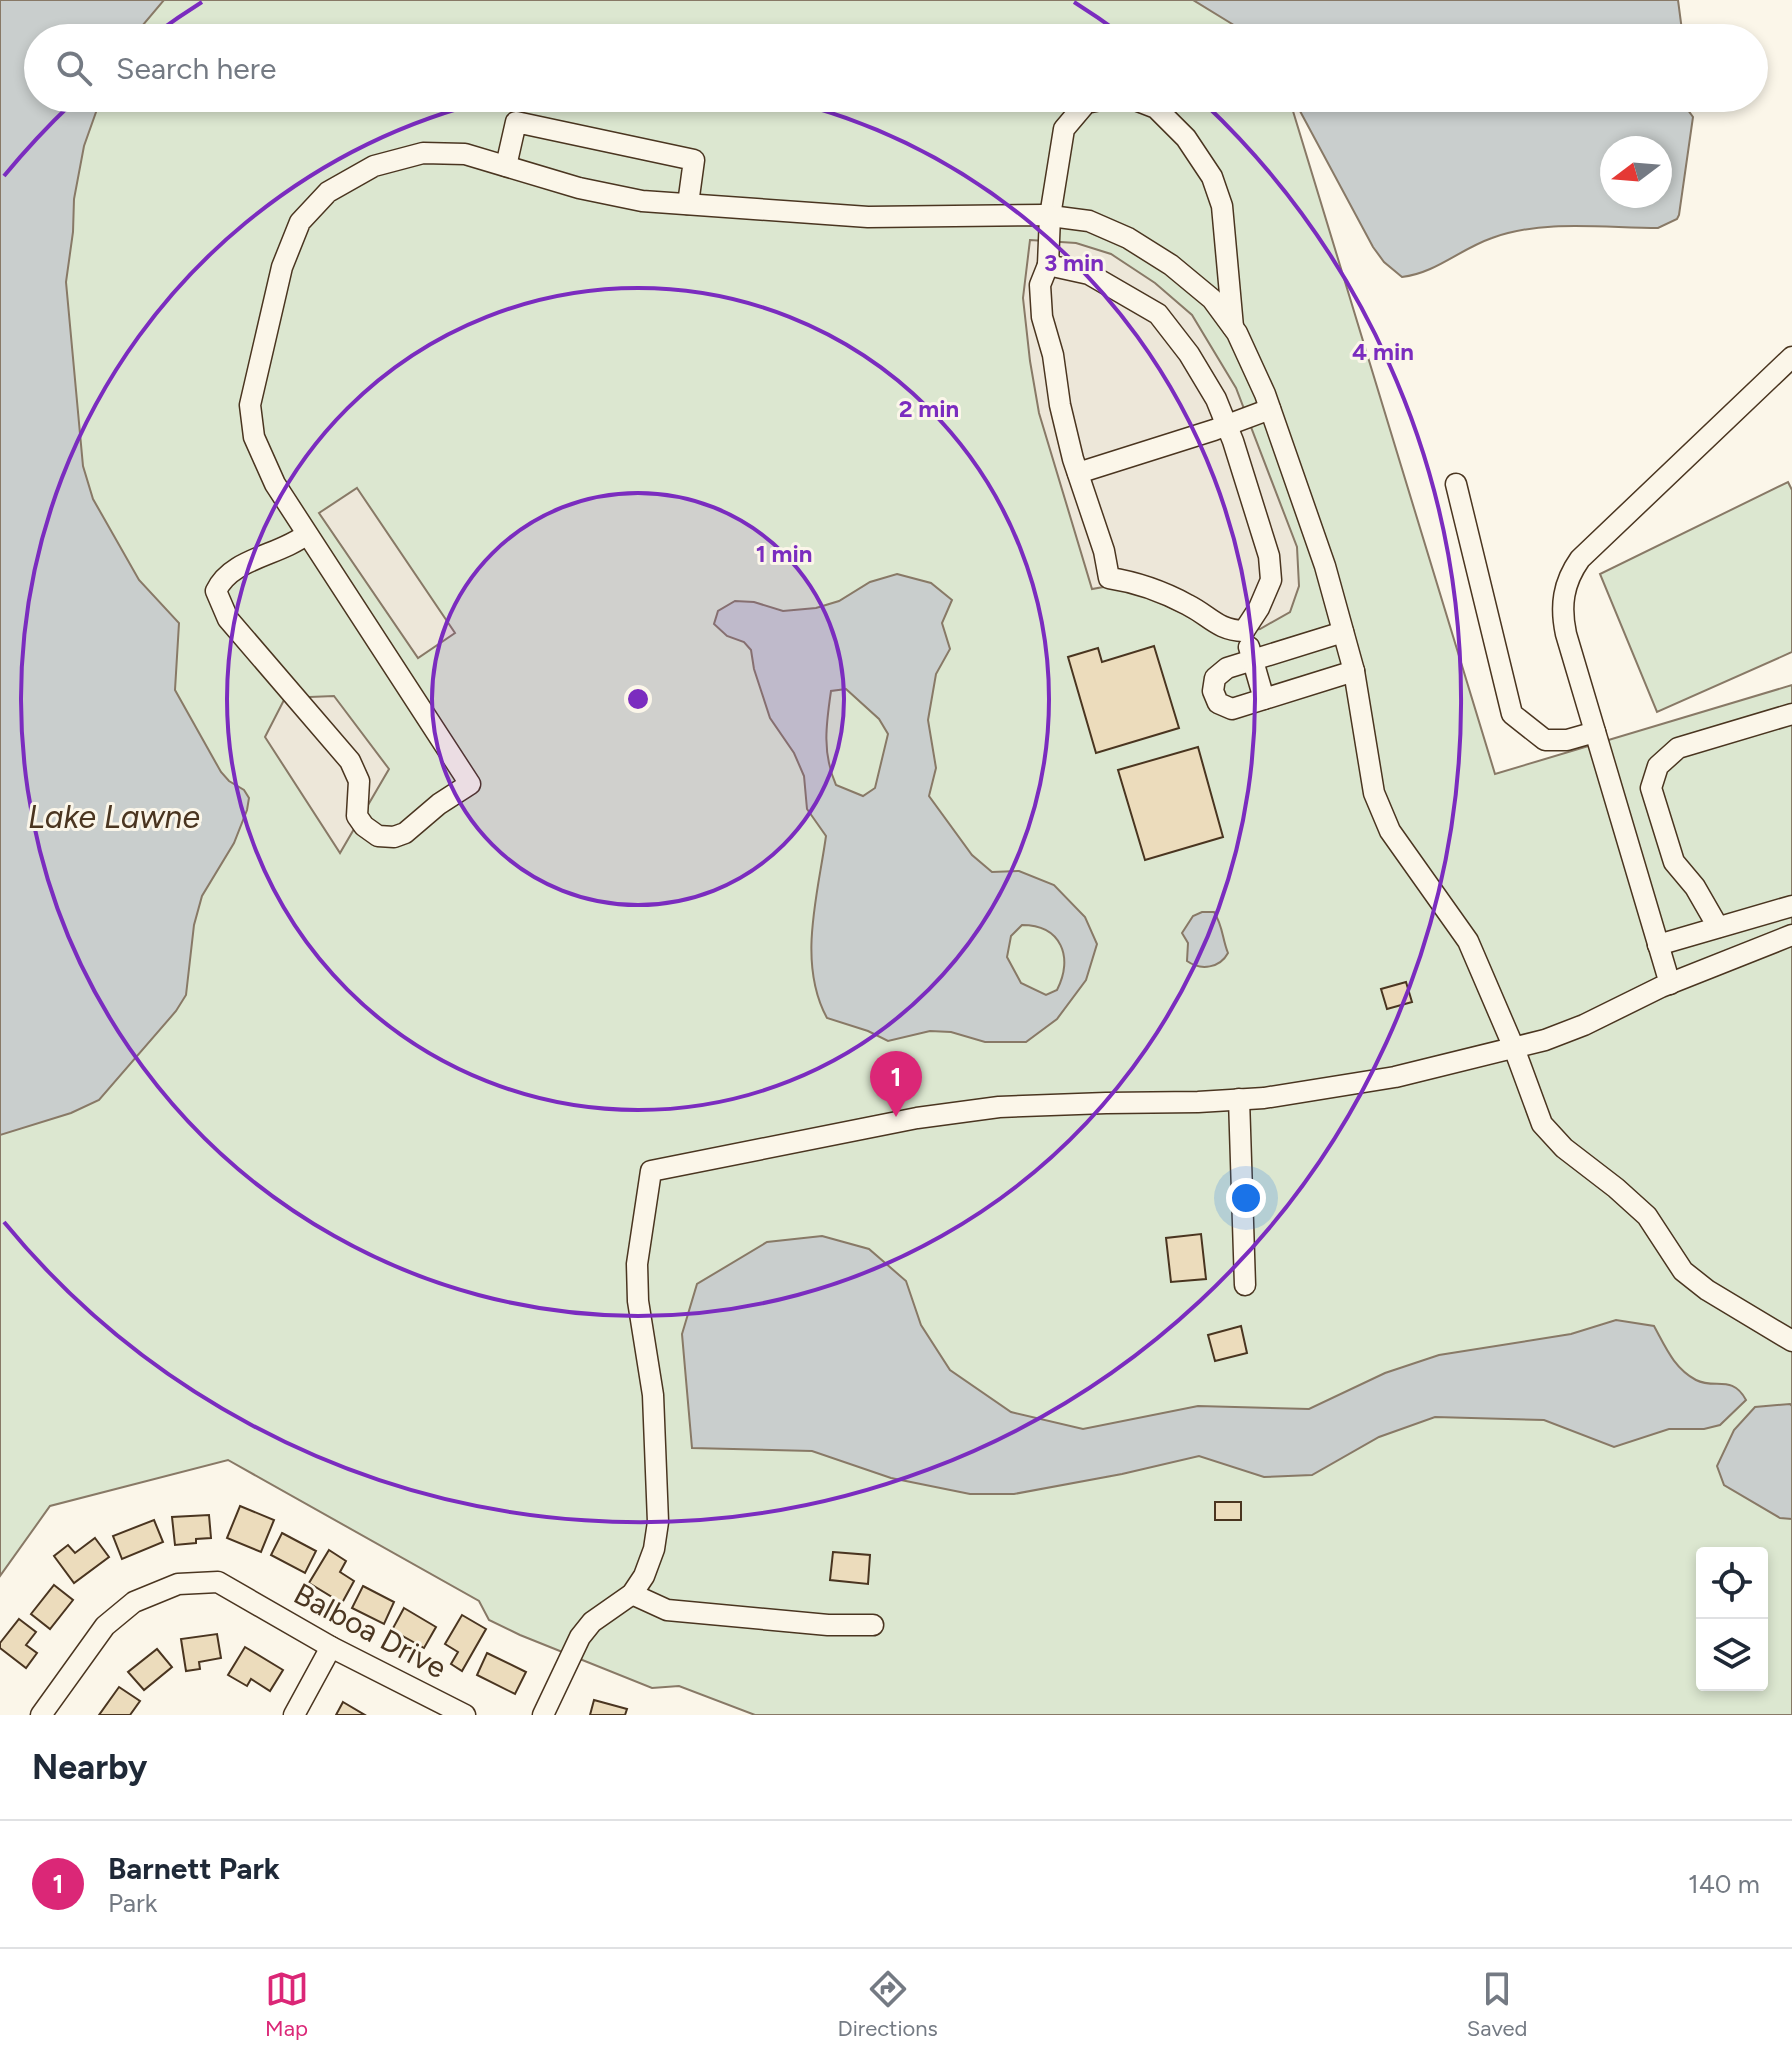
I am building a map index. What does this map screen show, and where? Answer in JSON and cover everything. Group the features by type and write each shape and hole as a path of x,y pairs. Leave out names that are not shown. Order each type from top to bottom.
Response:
{"street":[{"path":"1078,112 1064,129 1050,216 1048,265 1040,285 1042,317 1053,355 1060,405 1104,551 1109,578 1144,586 1188,605 1223,629 1244,631"},
{"path":"1160,112 1186,138 1212,177 1222,206 1233,327"},
{"path":"506,166 516,122 694,160 688,204"},
{"path":"307,534 282,549 236,567 221,579 216,591 228,619 350,761 359,781 357,816 364,826 378,836 394,837 405,833 439,804 470,784 275,484 254,437 250,405 282,267 300,222 328,192 374,166 423,153 465,154 579,188 642,201 868,217 1050,216 1089,221 1128,238 1171,265 1212,299 1233,327 1270,409 1325,566 1354,671 1374,793 1390,831 1468,941 1514,1048 1542,1124 1564,1148 1647,1216 1683,1271 1707,1290 1792,1341"},
{"path":"1048,265 1089,274 1158,314 1189,354 1216,399 1269,556 1271,580 1259,608 1244,631"},
{"path":"1670,984 1562,618 1563,595 1570,573 1580,559 1792,357"},
{"path":"1078,473 1270,409"},
{"path":"1456,484 1512,714 1545,740 1567,740 1595,732"},
{"path":"1244,631 1264,699"},
{"path":"1343,632 1227,668 1215,678 1213,691 1218,703 1232,709 1354,671"},
{"path":"1718,927 1695,887 1674,862 1651,788 1658,766 1678,748 1792,714"},
{"path":"1658,945 1792,906"},
{"path":"543,1715 580,1637 592,1622 632,1594 644,1576 654,1549 658,1522 653,1395 638,1301 637,1264 651,1171 847,1130 999,1107 1239,1099 1357,1084 1545,1040 1670,984 1792,935"},
{"path":"1239,1099 1245,1285"},
{"name":"Balboa Drive","path":"41,1715 105,1626 134,1602 178,1584 218,1582 331,1647 465,1715"},
{"path":"632,1594 667,1610 828,1625 873,1625"},
{"path":"294,1715 331,1647"}],"green space":[{"path":"0,0 1259,0 1266,24 24,24 24,112 1293,112 1495,774 1792,685 1792,1715 755,1715 679,1686 652,1688 489,1620 479,1601 228,1460 50,1506 0,1576"},
{"path":"1788,482 1792,490 1792,652 1657,712 1600,574"}],"shaded area":[{"path":"1030,240 1076,243 1111,254 1155,283 1192,315 1236,388 1297,547 1299,586 1290,612 1260,629 1227,634 1120,584 1092,589 1039,413 1023,298"},
{"path":"357,488 455,633 418,658 319,513"},
{"path":"334,696 389,769 340,853 265,737 285,698"}],"water":[{"name":"Lake Lawne","path":"0,0 164,0 144,24 24,24 24,112 96,112 84,146 74,199 66,282 83,466 93,499 139,580 179,623 175,690 221,772 244,790 249,798 234,843 202,896 194,925 186,995 176,1011 99,1100 71,1113 0,1135"},
{"path":"1193,0 1678,0 1681,24 1232,24"},
{"path":"1301,112 1689,112 1693,117 1677,219 1658,228 1553,226 1512,232 1480,243 1426,271 1402,277 1384,262 1373,247"},
{"path":"897,574 931,583 952,600 942,623 950,649 936,674 928,720 936,768 929,796 972,855 992,872 1019,871 1054,885 1085,917 1097,944 1086,980 1057,1019 1026,1042 985,1042 951,1032 930,1031 888,1041 827,1018 818,997 811,952 812,928 826,836 807,809 804,776 794,753 770,718 751,650 744,642 727,636 714,624 718,611 735,601 754,602 783,611 816,608 839,601 870,582","holes":["846,689 879,719 888,734 875,788 863,796 836,785 827,750 831,691","1022,925 1035,926 1055,937 1064,955 1062,978 1057,990 1046,995 1021,983 1007,957 1011,936"]},
{"path":"1214,912 1228,953 1220,962 1210,966 1198,966 1187,961 1188,943 1182,933 1193,916"},
{"path":"822,1236 869,1249 906,1281 921,1325 950,1370 1011,1412 1083,1429 1198,1406 1309,1409 1385,1373 1439,1355 1571,1334 1616,1320 1654,1326 1671,1357 1688,1375 1703,1383 1735,1387 1746,1400 1720,1425 1704,1429 1669,1429 1614,1447 1544,1420 1435,1417 1379,1437 1312,1475 1264,1477 1199,1456 1014,1494 970,1494 891,1478 812,1451 692,1448 682,1334 697,1284 767,1242"},
{"path":"1790,1404 1792,1519 1780,1518 1724,1485 1717,1466 1734,1430 1755,1407"}],"building":[{"path":"1154,646 1179,728 1096,753 1068,657 1098,648 1102,662"},
{"path":"1198,747 1223,837 1145,860 1118,770"},
{"path":"1406,982 1412,1002 1387,1009 1381,989"},
{"path":"1201,1234 1206,1279 1171,1282 1166,1238"},
{"path":"1241,1326 1247,1353 1215,1361 1208,1335"},
{"path":"1215,1502 1241,1502 1241,1520 1215,1520"},
{"path":"240,1506 274,1520 261,1552 227,1538"},
{"path":"209,1515 211,1538 175,1545 172,1517"},
{"path":"154,1520 163,1542 122,1559 113,1536"},
{"path":"282,1533 316,1551 305,1573 271,1555"},
{"path":"95,1538 109,1557 74,1583 54,1556 68,1545 75,1553"},
{"path":"329,1550 346,1561 340,1572 354,1581 342,1603 309,1583"},
{"path":"833,1552 870,1555 868,1584 830,1580"},
{"path":"54,1585 73,1600 50,1629 31,1614"},
{"path":"363,1586 394,1602 384,1624 352,1608"},
{"path":"404,1608 436,1627 424,1648 392,1630"},
{"path":"462,1615 486,1629 462,1671 451,1664 458,1652 445,1644"},
{"path":"19,1619 36,1632 26,1645 37,1653 26,1668 0,1648 0,1643"},
{"path":"217,1634 221,1658 199,1662 200,1669 186,1671 181,1639"},
{"path":"245,1647 283,1670 270,1691 251,1679 247,1686 228,1675"},
{"path":"157,1649 172,1667 144,1690 128,1672"},
{"path":"487,1653 526,1672 515,1694 477,1675"},
{"path":"119,1687 140,1701 130,1715 99,1715"},
{"path":"594,1700 627,1709 625,1715 590,1715"},
{"path":"343,1702 365,1715 336,1715"}],"place":[{"name":"Barnett Park","path":"896,1117"}]}
